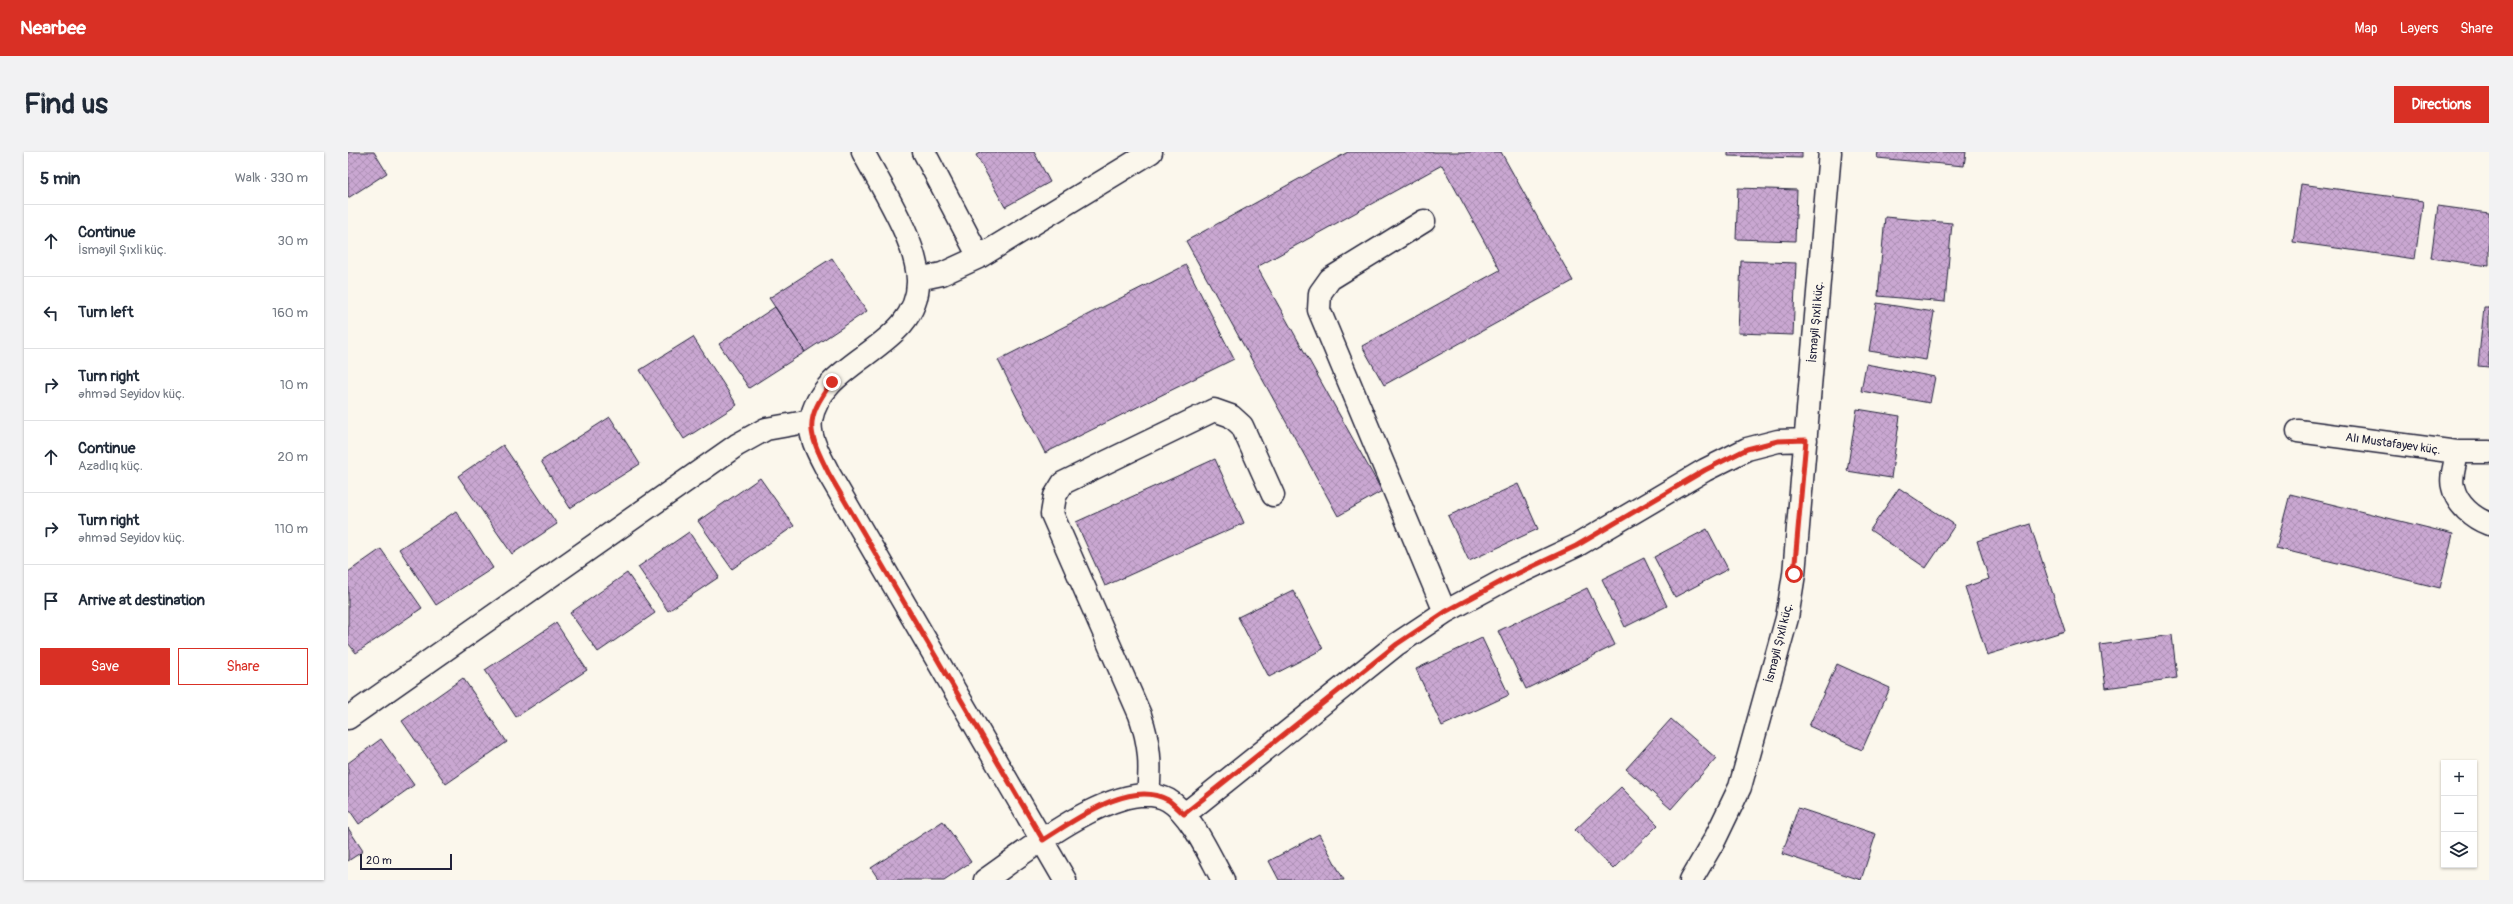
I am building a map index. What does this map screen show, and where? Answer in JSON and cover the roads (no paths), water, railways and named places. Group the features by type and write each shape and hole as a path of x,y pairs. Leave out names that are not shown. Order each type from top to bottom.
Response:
{"street":[{"path":"863,152 905,234 915,258 918,279 915,303 902,323 880,345 832,382 819,400 811,421 814,444 829,474 1065,880"},
{"path":"924,152 979,257"},
{"path":"918,279 942,274 979,257 1151,152"},
{"name":"İsmayil Şıxli küç.","path":"1691,880 1715,839 1740,787 1787,618 1794,574 1830,152"},
{"path":"1424,221 1330,279 1320,293 1319,310 1445,612"},
{"path":"1139,795 1151,762 1148,739 1140,715 1052,514 1055,496 1063,483 1214,410 1231,416 1242,426 1273,495"},
{"path":"348,718 737,445 766,429 811,421"},
{"name":"Alı Mustafayev küç.","path":"2298,431 2457,452 2489,452"},
{"path":"1184,814 1397,644 1445,612 1508,578 1576,546 1705,470 1747,449 1778,441 1806,440"},
{"path":"2457,452 2452,486 2455,493 2461,505 2479,520 2489,524"},
{"path":"985,880 1043,840 1092,810 1139,795 1168,800 1184,814 1223,880"}]}
